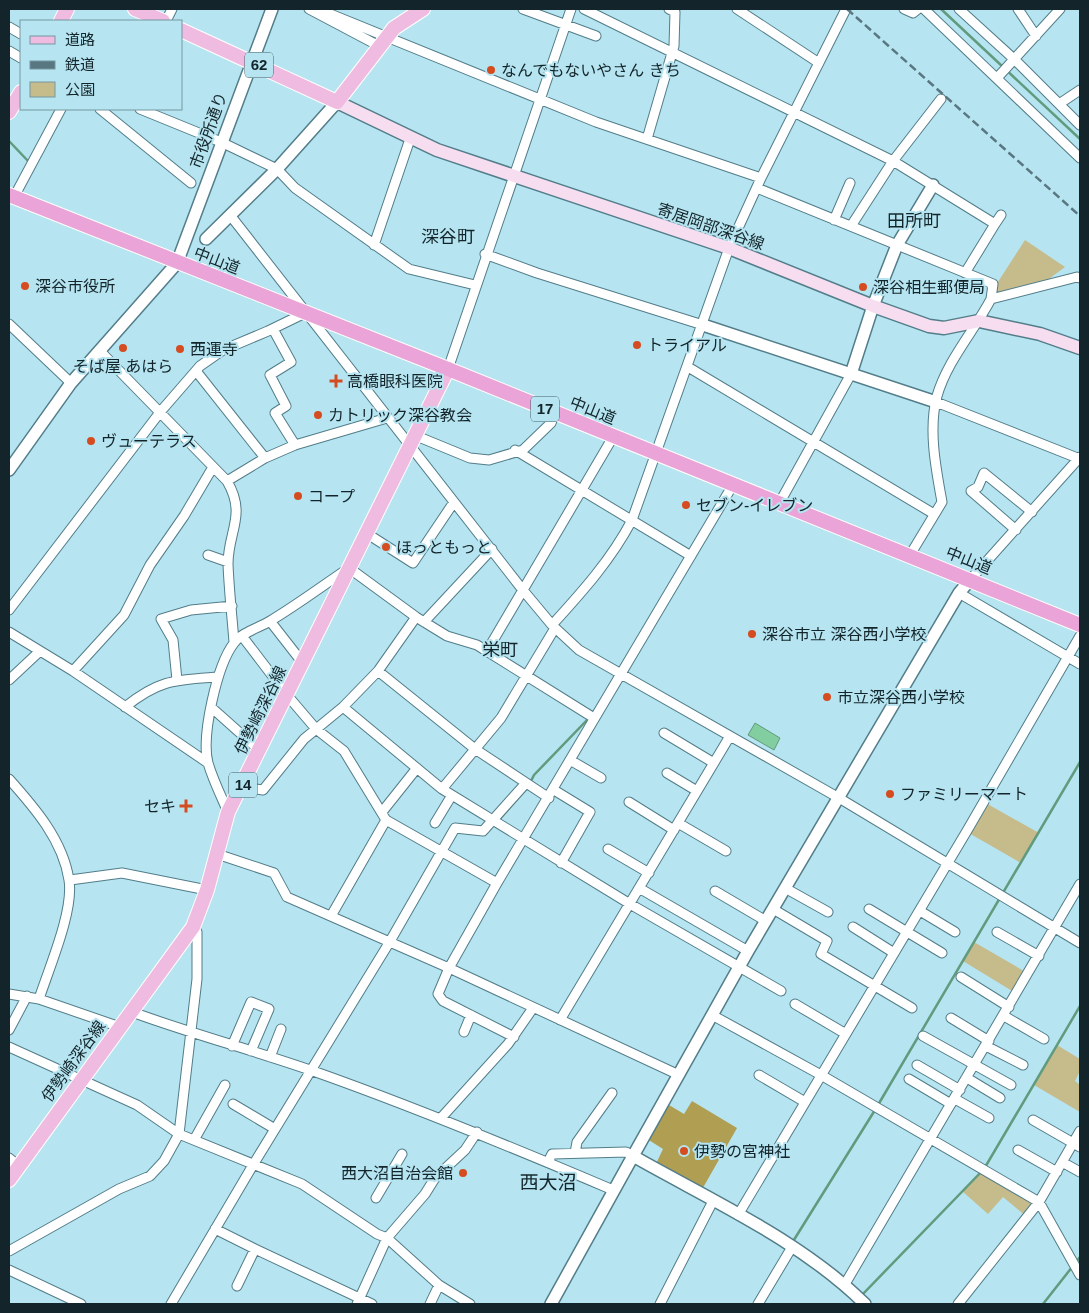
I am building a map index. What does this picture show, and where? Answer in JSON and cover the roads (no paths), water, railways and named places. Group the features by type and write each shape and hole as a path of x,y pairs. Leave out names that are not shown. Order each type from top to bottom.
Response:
{"highway":[{"name":"中山道","path":"11,196 780,502 1080,625"}],"main road":[{"path":"62,20 68,9"},
{"path":"135,9 162,20"},
{"path":"336,102 383,41 400,24 423,9"},
{"name":"62","path":"182,30 336,102"},
{"path":"9,112 20,94"},
{"name":"寄居岡部深谷線","path":"336,102 410,139 512,177 729,248 873,306 929,326 944,328 979,321 1040,334 1080,348"},
{"name":"伊勢崎深谷線","path":"9,1180 14,1162 82,1078 193,927 207,890 228,812 448,369"}],"street":[{"path":"166,20 172,9"},
{"name":"市役所通り","path":"9,470 71,383 99,350 137,311 177,263 272,9"},
{"path":"308,9 383,41 539,98 596,122 761,178"},
{"path":"318,9 383,41"},
{"path":"524,9 596,36"},
{"path":"448,369 485,254 570,9"},
{"path":"584,9 893,161 995,224"},
{"path":"737,9 819,63"},
{"path":"442,789 501,718 553,626 604,566 619,545 632,520 729,248 761,178 846,9"},
{"path":"904,9 913,13 918,9"},
{"path":"924,9 998,77 1080,158"},
{"path":"959,9 1080,125"},
{"path":"1018,9 1036,36"},
{"path":"998,77 1060,9"},
{"path":"648,139 672,51 674,10"},
{"path":"9,27 20,33"},
{"path":"9,51 20,57"},
{"path":"1059,104 1080,90"},
{"path":"850,226 893,161 941,98"},
{"path":"206,239 277,169 336,102"},
{"path":"11,196 60,110"},
{"path":"101,110 192,183"},
{"path":"142,110 221,142 277,169 295,188 409,269 475,285"},
{"path":"374,245 410,139"},
{"path":"834,220 850,183"},
{"path":"780,502 851,374 873,306 897,245 933,185"},
{"path":"757,188 993,284 991,300 947,371 936,402 934,434 936,473 942,502 910,555"},
{"path":"230,215 387,418 412,440 454,502 522,589 553,626 579,650 839,798 1080,943"},
{"path":"966,273 1001,215"},
{"path":"485,254 537,273 794,353 936,402 1080,458 959,593 748,951 551,1304"},
{"path":"991,300 1077,277 1080,278"},
{"path":"9,610 161,411 196,371 224,350 305,313"},
{"path":"9,324 71,383"},
{"path":"273,329 291,362 270,375 286,406 275,413 294,446"},
{"path":"99,350 161,411 227,481 236,496 236,515 228,562 232,606 238,639 316,729 344,751 384,816 497,883"},
{"path":"688,367 934,514"},
{"path":"196,371 265,458"},
{"path":"412,440 479,460 489,460 516,450 524,450 551,423 555,413"},
{"path":"227,481 265,458 294,446 387,418"},
{"path":"487,650 613,437"},
{"path":"516,450 691,556"},
{"path":"73,672 124,615 150,565 184,516 213,467"},
{"path":"1016,530 971,491 978,487 984,473 1032,512"},
{"path":"514,1037 443,1001 438,994 449,968 497,883 554,790 594,718 734,484"},
{"path":"366,533 414,563 454,502"},
{"path":"241,788 263,790 289,756 316,729 343,707 378,671 420,620 492,549"},
{"path":"208,556 228,562"},
{"path":"228,812 208,763 206,747 218,677 238,639 270,621 349,568 420,620 447,636 463,640 487,650 594,718"},
{"path":"959,593 1080,664"},
{"path":"177,680 173,640 161,619 191,610 232,606"},
{"path":"270,621 302,662"},
{"path":"9,632 73,672 208,763"},
{"path":"738,1215 948,864 1069,658 1080,636"},
{"path":"9,680 40,652"},
{"path":"378,671 475,749 549,798"},
{"path":"125,707 148,691 177,680 218,677"},
{"path":"343,707 442,789 522,840 782,991"},
{"path":"212,708 260,750"},
{"path":"664,733 714,763"},
{"path":"560,1020 730,736"},
{"path":"570,760 601,778"},
{"path":"331,916 384,816 417,768"},
{"path":"667,773 697,791"},
{"path":"9,779 12,789 34,807 59,846 70,880 69,901 64,922 39,999"},
{"path":"175,1303 215,1229 389,943 455,828 483,831 526,783"},
{"path":"554,790 590,812 561,863"},
{"path":"436,824 452,795"},
{"path":"629,802 726,851"},
{"path":"608,849 649,872"},
{"path":"217,854 274,873 287,897 449,968 679,1075"},
{"path":"70,880 122,874 207,890"},
{"path":"845,1284 1080,884"},
{"path":"639,888 748,951"},
{"path":"785,888 828,912"},
{"path":"715,891 766,921"},
{"path":"773,908 827,941 821,954 912,1008"},
{"path":"869,910 942,953"},
{"path":"920,911 955,932"},
{"path":"9,1251 119,1189 150,1176 164,1161 179,1134 197,979 197,932 193,927"},
{"path":"853,927 894,953"},
{"path":"997,932 1039,956"},
{"path":"961,977 1009,1007"},
{"path":"9,994 39,999 120,1026"},
{"path":"9,1030 28,996"},
{"path":"232,1046 251,1002 269,1009 251,1052"},
{"path":"795,1004 846,1034"},
{"path":"441,1118 514,1037 533,1008"},
{"path":"132,1012 191,1033 311,1070 441,1118 614,1190"},
{"path":"464,1032 471,1015"},
{"path":"712,1015 821,1074 1039,1202 1080,1275"},
{"path":"1004,1016 1044,1039"},
{"path":"951,1018 1023,1066"},
{"path":"270,1058 281,1029"},
{"path":"923,1036 1011,1085"},
{"path":"9,1047 82,1078 137,1105 179,1134 302,1184 377,1234 387,1238 439,1285 470,1304"},
{"path":"917,1065 960,1090"},
{"path":"759,1075 805,1102"},
{"path":"967,1078 1000,1098"},
{"path":"909,1079 989,1118"},
{"path":"194,1140 225,1085"},
{"path":"575,1153 577,1142 612,1093"},
{"path":"232,1104 275,1129"},
{"path":"1033,1120 1076,1146"},
{"path":"958,1304 1039,1202 1062,1162 1076,1146 1080,1131"},
{"path":"358,1301 387,1238 426,1194 434,1178 466,1150 477,1132"},
{"path":"1018,1150 1056,1172"},
{"path":"548,1162 552,1154 626,1152 790,1246 845,1284 865,1304"},
{"path":"376,1198 402,1154"},
{"path":"1062,1162 1080,1172"},
{"path":"660,1304 713,1201"},
{"path":"215,1229 358,1301 372,1304"},
{"path":"758,1304 790,1246"},
{"path":"237,1286 255,1249"},
{"path":"9,1270 81,1304"},
{"path":"430,1304 439,1285"}],"waterway":[{"path":"941,9 1080,139"},
{"path":"9,141 29,162"},
{"path":"530,783 534,775 589,718"},
{"path":"878,1105 1080,762"},
{"path":"498,821 528,787"},
{"path":"861,1296 984,1169 1080,1006"},
{"path":"792,1243 875,1110"},
{"path":"1043,1304 1080,1257"}],"railway":[{"path":"847,9 1080,216"}],"place":[{"name":"なんでもないやさん きち","path":"491,70"},
{"name":"深谷市役所","path":"25,286"},
{"name":"深谷相生郵便局","path":"863,287"},
{"name":"トライアル","path":"637,345"},
{"name":"そば屋 あはら","path":"123,348"},
{"name":"西運寺","path":"180,349"},
{"name":"高橋眼科医院","path":"336,381"},
{"name":"カトリック深谷教会","path":"318,415"},
{"name":"ヴューテラス","path":"91,441"},
{"name":"コープ","path":"298,496"},
{"name":"セブン-イレブン","path":"686,505"},
{"name":"ほっともっと","path":"386,547"},
{"name":"深谷市立 深谷西小学校","path":"752,634"},
{"name":"市立深谷西小学校","path":"827,697"},
{"name":"ファミリーマート","path":"890,794"},
{"name":"セキ","path":"186,806"},
{"name":"伊勢の宮神社","path":"684,1151"},
{"name":"西大沼自治会館","path":"463,1173"}],"district":[{"name":"田所町","path":"914,221"},
{"name":"深谷町","path":"448,237"},
{"name":"栄町","path":"500,650"},
{"name":"西大沼","path":"548,1182"}]}
